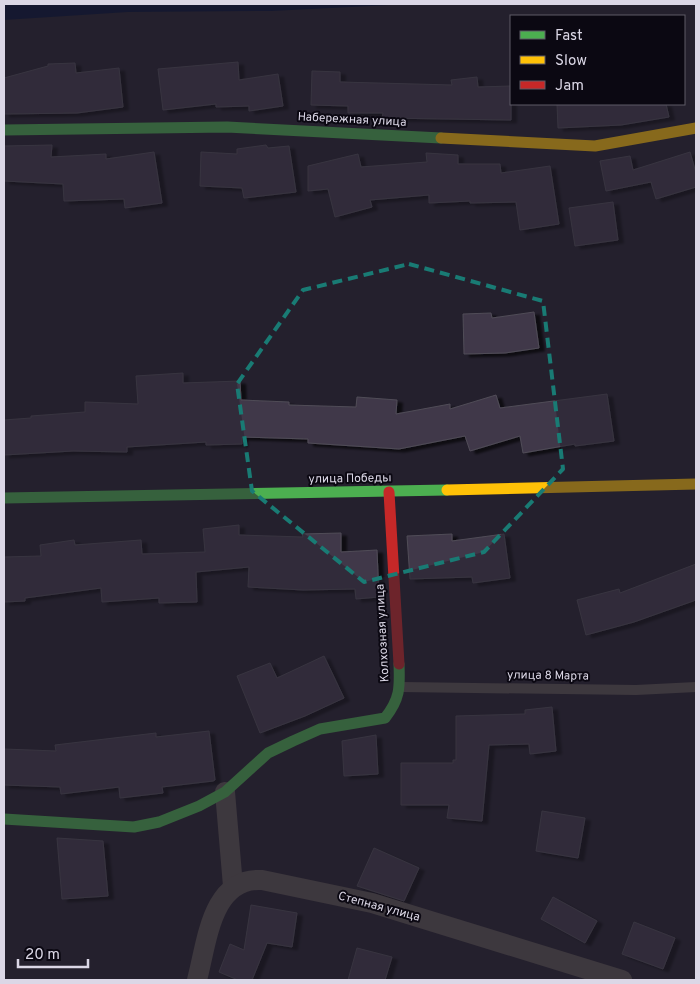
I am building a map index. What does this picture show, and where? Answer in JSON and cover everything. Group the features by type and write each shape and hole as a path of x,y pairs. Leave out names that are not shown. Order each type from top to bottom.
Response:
{"street":[{"name":"Набережная улица","path":"4,130 227,128 594,146 696,128"},
{"name":"улица Победы","path":"4,498 389,492 696,484"},
{"name":"Колхозная улица","path":"4,820 134,827 159,822 199,806 225,792 268,753 293,741 320,729 385,718 395,705 400,686 389,492"},
{"path":"197,980 215,912 224,897 234,886 225,792"},
{"name":"Степная улица","path":"234,886 248,879 262,880 372,903 622,980"}],"lane":[{"name":"улица 8 Марта","path":"400,686 636,690 696,687"}],"highlighted area":[{"path":"409,264 543,301 563,469 484,552 364,582 252,491 237,384 303,290"}],"water":[{"path":"4,4 411,4 271,11 128,12 4,20"}],"building":[{"path":"238,62 239,80 278,74 283,106 249,111 249,106 216,107 216,104 163,110 158,69"},
{"path":"75,63 76,73 119,68 123,107 77,113 4,114 4,78 48,66 48,64"},
{"path":"312,71 340,72 340,82 452,85 451,80 477,77 478,87 510,86 511,120 382,118 383,113 348,113 348,106 311,105"},
{"path":"557,105 666,105 669,117 621,125 558,128"},
{"path":"52,145 51,157 106,154 106,159 154,152 162,203 125,208 124,199 64,201 63,184 4,181 4,146"},
{"path":"266,145 268,148 289,146 296,192 244,198 242,188 200,186 201,152 237,154 237,149"},
{"path":"690,152 696,173 696,187 656,199 651,182 606,191 600,161 630,156 633,170"},
{"path":"426,153 458,155 458,164 500,164 501,173 550,166 559,224 520,230 516,202 470,203 470,201 429,203 429,195 370,200 372,207 335,217 328,189 308,191 308,166 358,154 361,167 427,162"},
{"path":"613,202 618,240 575,246 569,208"},
{"path":"534,312 539,348 505,353 464,354 463,314 491,313 492,318"},
{"path":"183,373 183,383 240,381 241,400 289,402 289,405 356,407 357,397 397,400 396,414 450,404 450,409 496,395 500,408 607,394 614,441 575,446 575,444 523,453 520,436 470,451 465,436 399,449 308,443 308,439 242,437 242,444 206,445 206,442 127,447 127,452 73,451 4,455 4,420 85,412 85,402 138,404 136,376"},
{"path":"239,525 239,535 303,537 302,534 341,533 341,552 377,550 379,597 356,599 355,589 303,590 248,587 249,567 196,572 197,602 159,603 159,598 102,602 101,588 25,598 25,601 4,602 4,557 41,556 40,545 74,540 75,545 141,540 142,554 205,552 203,529"},
{"path":"452,534 452,541 504,534 510,578 473,583 472,577 410,579 407,536"},
{"path":"696,564 696,600 634,622 586,635 577,600 619,589 620,593"},
{"path":"324,656 344,698 305,716 260,733 237,676 270,663 277,678"},
{"path":"552,707 556,751 530,754 529,744 489,745 482,821 447,818 449,805 401,805 401,763 453,763 453,760 456,760 456,716 525,714 525,710"},
{"path":"209,731 215,780 213,781 162,787 163,793 120,798 119,787 61,794 60,787 4,785 4,749 56,751 55,745 156,733 156,737"},
{"path":"376,735 378,774 344,776 342,741"},
{"path":"542,811 585,818 578,858 536,851"},
{"path":"57,838 103,841 108,896 62,899"},
{"path":"374,848 419,868 404,901 357,886"},
{"path":"553,897 597,921 585,943 541,919"},
{"path":"251,905 297,913 292,947 267,943 252,980 238,980 219,972 230,944 244,950"},
{"path":"634,922 675,938 663,969 622,954"},
{"path":"357,948 392,957 385,980 348,980"}],"traffic: fast":[{"path":"4,130 227,127 441,138"},
{"path":"4,498 447,490"},
{"path":"4,819 134,827 159,822 199,806 225,792 268,753 293,741 320,729 385,718 394,705 398,693 399,664"}],"traffic: slow":[{"path":"441,138 595,146 696,128"},
{"path":"447,490 696,484"}],"traffic: jam":[{"path":"389,492 399,664"}]}
